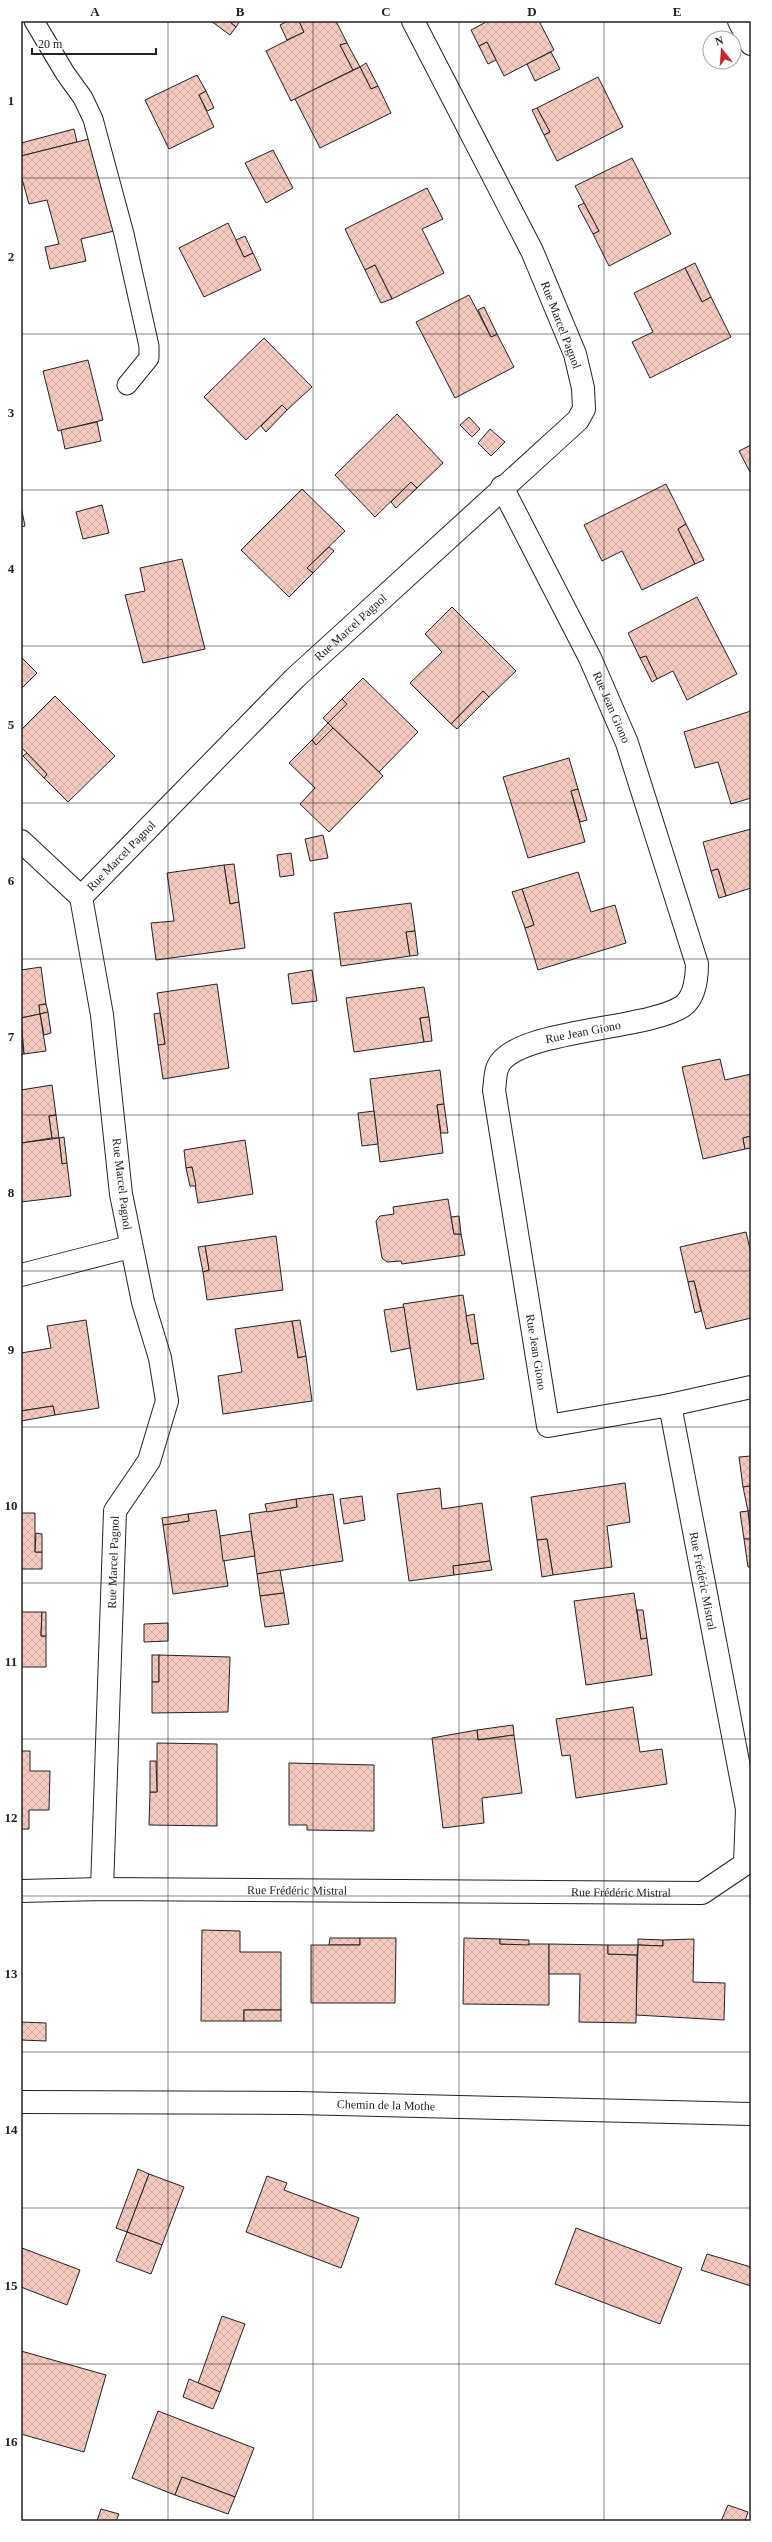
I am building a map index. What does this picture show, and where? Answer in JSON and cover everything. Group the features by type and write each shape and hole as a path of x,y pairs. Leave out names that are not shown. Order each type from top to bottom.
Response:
{"street":[{"name":"Rue Marcel Pagnol","path":"102,1889 115,1511 149,1461 166,1401 160,1358 143,1302 130,1247 121,1194 102,1015 81,897 295,678 502,487 578,420 584,409 583,388 575,354 532,250 413,21"},
{"path":"739,21 751,44"},
{"name":"Rue Jean Giono","path":"502,487 590,658 628,743 697,964 697,981 684,1005 658,1017 528,1044 508,1055 497,1068 494,1090 548,1426 670,1405 751,1387"},
{"path":"21,841 81,897"},
{"path":"21,1275 130,1247"},
{"name":"Rue Frédéric Mistral","path":"21,1891 102,1889 702,1893 745,1864 747,1809 670,1405"},
{"name":"Chemin de la Mothe","path":"21,2102 298,2103 751,2114"}],"lane":[{"path":"34,21 65,73 83,98 93,119 124,234 149,346 149,358 127,385"}],"building":[{"path":"211,21 229,21 236,27 230,35"},
{"path":"229,21 240,21 236,27"},
{"path":"288,21 299,21 304,32 287,40 280,25"},
{"path":"299,21 336,21 347,43 340,45 353,70 291,101 266,51 304,32"},
{"path":"488,21 539,21 554,50 504,76 487,42 479,46 471,30"},
{"path":"487,42 496,60 488,64 479,46"},
{"path":"347,43 360,67 353,70 340,45"},
{"path":"551,52 560,69 535,81 527,64"},
{"path":"366,63 378,86 371,89 360,67"},
{"path":"360,67 371,89 378,86 391,113 320,148 295,99"},
{"path":"197,75 206,91 199,95 214,127 169,149 145,100"},
{"path":"598,77 623,127 557,161 544,135 550,132 537,108"},
{"path":"206,91 214,108 207,111 199,95"},
{"path":"537,108 550,132 544,135 532,110"},
{"path":"74,129 77,142 21,156 21,143"},
{"path":"89,139 114,231 81,239 86,261 50,269 45,247 59,244 47,200 29,204 21,175 21,156"},
{"path":"273,150 293,188 266,203 245,163"},
{"path":"632,158 671,234 609,266 593,234 599,231 575,186"},
{"path":"427,188 443,219 422,229 444,273 392,299 375,265 365,270 345,229"},
{"path":"584,203 599,231 593,234 578,206"},
{"path":"228,223 244,257 253,253 261,270 204,297 179,248"},
{"path":"245,236 253,253 244,257 236,240"},
{"path":"695,263 711,297 702,302 685,268"},
{"path":"375,265 392,299 381,303 365,270"},
{"path":"685,268 702,302 711,297 731,337 650,378 632,342 653,332 634,293"},
{"path":"469,295 491,337 497,334 514,367 455,398 416,322"},
{"path":"484,307 497,334 491,337 478,310"},
{"path":"264,338 312,387 287,410 282,405 246,440 204,397"},
{"path":"88,360 103,420 58,431 43,371"},
{"path":"282,405 287,410 266,432 261,426"},
{"path":"397,414 443,463 417,488 411,482 375,517 335,475"},
{"path":"469,417 480,429 472,437 460,425"},
{"path":"97,422 101,441 65,449 61,430"},
{"path":"490,429 505,442 491,456 478,443"},
{"path":"751,445 751,474 739,451"},
{"path":"411,482 417,488 396,508 391,502"},
{"path":"666,484 686,524 678,529 695,564 642,590 622,551 602,561 584,525"},
{"path":"302,489 345,531 307,568 313,573 289,597 241,550"},
{"path":"102,505 109,533 83,539 76,512"},
{"path":"21,506 25,526 21,527"},
{"path":"686,524 704,560 695,564 678,529"},
{"path":"329,547 334,551 313,573 307,568"},
{"path":"182,559 205,649 143,663 125,595 145,591 140,568"},
{"path":"697,597 737,674 687,700 673,671 657,679 646,656 640,658 628,633"},
{"path":"452,607 516,671 489,697 483,691 451,724 410,683 442,652 425,634"},
{"path":"646,656 657,679 652,682 640,658"},
{"path":"21,657 37,673 21,689"},
{"path":"363,678 418,732 379,772 328,723 347,704 342,699"},
{"path":"483,691 489,697 457,729 451,724"},
{"path":"55,696 115,756 68,802 44,778 47,774 21,747 21,730"},
{"path":"342,699 347,704 328,723 323,718"},
{"path":"751,711 751,798 731,804 718,762 695,768 684,732"},
{"path":"328,723 333,728 316,745 312,740"},
{"path":"333,728 383,776 329,832 300,804 315,788 289,763 312,740 316,745"},
{"path":"27,753 47,774 44,778 23,756"},
{"path":"569,758 578,789 571,791 585,842 528,858 503,777"},
{"path":"578,789 587,820 580,822 571,791"},
{"path":"751,829 751,888 726,896 718,869 711,871 703,842"},
{"path":"323,835 328,858 310,861 305,839"},
{"path":"291,853 294,875 280,877 277,855"},
{"path":"234,864 239,902 230,904 224,865"},
{"path":"224,865 230,904 239,902 245,948 156,960 151,923 174,921 167,873"},
{"path":"718,869 726,896 719,898 711,871"},
{"path":"578,872 591,912 615,905 626,943 538,970 525,928 534,925 522,889"},
{"path":"522,889 534,925 525,928 512,892"},
{"path":"411,903 415,931 406,932 410,956 341,966 334,913"},
{"path":"415,931 418,955 410,956 406,932"},
{"path":"41,967 46,1004 39,1005 40,1014 21,1018 21,970"},
{"path":"312,970 317,1001 292,1004 288,974"},
{"path":"217,984 229,1068 163,1079 158,1045 165,1044 157,993"},
{"path":"424,987 429,1017 420,1018 424,1042 354,1052 346,998"},
{"path":"46,1004 48,1012 40,1014 39,1005"},
{"path":"48,1012 51,1033 44,1035 40,1014"},
{"path":"160,1013 165,1044 158,1045 154,1014"},
{"path":"40,1014 46,1051 24,1054 21,1018"},
{"path":"429,1017 432,1041 424,1042 420,1018"},
{"path":"21,1034 24,1054 21,1055"},
{"path":"720,1059 725,1080 751,1074 751,1136 743,1138 745,1149 703,1159 682,1067"},
{"path":"440,1070 444,1104 437,1105 443,1153 380,1162 370,1079"},
{"path":"52,1085 56,1115 49,1116 52,1138 21,1143 21,1090"},
{"path":"444,1104 448,1133 441,1133 437,1105"},
{"path":"374,1111 378,1144 362,1146 358,1113"},
{"path":"56,1115 59,1138 52,1138 49,1116"},
{"path":"751,1136 751,1148 745,1149 743,1138"},
{"path":"64,1137 67,1163 62,1164 59,1138"},
{"path":"59,1138 62,1164 67,1163 71,1196 21,1202 21,1143"},
{"path":"245,1140 253,1194 198,1203 192,1167 186,1168 184,1150"},
{"path":"192,1167 196,1186 190,1186 186,1168"},
{"path":"448,1199 454,1234 461,1234 465,1255 402,1264 401,1261 387,1262 382,1258 376,1221 380,1216 394,1214 393,1207"},
{"path":"459,1216 461,1234 454,1234 451,1217"},
{"path":"746,1232 751,1253 751,1318 706,1329 694,1281 688,1282 680,1247"},
{"path":"276,1236 283,1290 207,1300 203,1272 209,1270 205,1246"},
{"path":"205,1246 209,1270 203,1272 198,1247"},
{"path":"694,1281 701,1311 695,1313 688,1282"},
{"path":"463,1295 471,1344 478,1343 484,1379 417,1390 403,1304"},
{"path":"404,1307 410,1348 391,1352 384,1310"},
{"path":"474,1314 478,1343 471,1344 466,1316"},
{"path":"86,1320 99,1408 55,1415 53,1406 21,1411 21,1353 51,1348 47,1326"},
{"path":"300,1320 306,1356 298,1358 292,1321"},
{"path":"292,1321 298,1358 306,1356 312,1401 223,1414 218,1376 242,1372 235,1329"},
{"path":"53,1406 55,1415 21,1421 21,1411"},
{"path":"751,1456 751,1489 750,1486 743,1487 739,1457"},
{"path":"625,1483 630,1522 607,1526 612,1567 553,1575 547,1539 537,1540 531,1497"},
{"path":"750,1486 751,1510 748,1511 743,1487"},
{"path":"440,1488 442,1509 482,1503 490,1561 453,1566 454,1575 409,1581 397,1494"},
{"path":"333,1494 343,1561 257,1574 249,1514 297,1507 296,1499"},
{"path":"362,1496 365,1520 344,1524 340,1499"},
{"path":"296,1499 297,1507 267,1512 265,1504"},
{"path":"216,1510 228,1586 173,1594 163,1525 189,1521 188,1514"},
{"path":"751,1510 751,1535 748,1511"},
{"path":"748,1511 751,1539 744,1539 740,1512"},
{"path":"21,1513 35,1513 35,1552 42,1552 42,1569 21,1569"},
{"path":"188,1514 189,1521 163,1525 162,1518"},
{"path":"251,1531 255,1556 223,1561 220,1536"},
{"path":"36,1533 42,1534 42,1552 35,1552"},
{"path":"547,1539 553,1575 542,1577 537,1540"},
{"path":"744,1539 751,1539 751,1567 748,1567"},
{"path":"490,1561 492,1570 454,1575 453,1566"},
{"path":"280,1570 284,1593 260,1596 257,1574"},
{"path":"284,1593 289,1624 265,1627 260,1596"},
{"path":"634,1593 641,1639 647,1638 652,1675 586,1685 574,1601"},
{"path":"637,1610 643,1610 647,1638 641,1639"},
{"path":"21,1612 42,1612 41,1636 46,1636 46,1667 21,1667"},
{"path":"42,1612 46,1612 46,1636 41,1636"},
{"path":"168,1623 168,1641 144,1642 144,1624"},
{"path":"152,1655 159,1655 159,1682 152,1682"},
{"path":"159,1655 230,1657 228,1712 152,1713 152,1682 159,1682"},
{"path":"633,1707 640,1752 662,1749 667,1784 576,1798 570,1755 562,1756 556,1719"},
{"path":"513,1725 514,1735 478,1740 477,1730"},
{"path":"477,1730 478,1740 514,1735 522,1793 482,1798 484,1823 443,1828 432,1738"},
{"path":"157,1743 217,1744 217,1826 149,1825 150,1792 157,1792"},
{"path":"21,1751 30,1751 30,1771 50,1771 49,1810 29,1810 29,1829 21,1829"},
{"path":"150,1761 156,1761 157,1792 150,1792"},
{"path":"289,1763 374,1765 374,1831 307,1830 307,1825 289,1825"},
{"path":"202,1930 240,1931 240,1952 281,1952 281,2010 244,2010 244,2021 201,2021"},
{"path":"330,1938 360,1938 360,1945 329,1945"},
{"path":"360,1938 396,1938 395,2003 311,2003 311,1945 360,1945"},
{"path":"464,1938 500,1939 500,1944 549,1944 549,2005 463,2004"},
{"path":"500,1939 529,1940 529,1945 500,1944"},
{"path":"638,1939 663,1940 663,1946 638,1945"},
{"path":"694,1939 693,1982 725,1983 724,2020 636,2015 638,1945 663,1946 663,1940"},
{"path":"549,1944 608,1945 608,1954 637,1955 636,2023 579,2022 580,1974 549,1974"},
{"path":"608,1945 638,1945 637,1955 608,1954"},
{"path":"244,2010 281,2010 281,2021 244,2021"},
{"path":"21,2022 46,2023 46,2041 21,2040"},
{"path":"138,2169 149,2174 127,2232 116,2228"},
{"path":"149,2174 184,2187 162,2245 127,2232"},
{"path":"267,2176 287,2183 284,2190 359,2218 341,2268 246,2232"},
{"path":"576,2228 682,2268 660,2324 555,2284"},
{"path":"127,2232 162,2245 151,2274 116,2261"},
{"path":"22,2248 80,2270 67,2305 21,2287"},
{"path":"707,2254 751,2267 751,2286 701,2270"},
{"path":"222,2316 245,2324 220,2392 198,2383"},
{"path":"21,2351 106,2375 84,2452 21,2434"},
{"path":"189,2379 220,2392 213,2409 183,2397"},
{"path":"158,2411 254,2448 235,2497 182,2477 175,2495 132,2478"},
{"path":"182,2477 235,2497 228,2514 175,2495"},
{"path":"728,2505 748,2512 745,2521 721,2521"},
{"path":"101,2509 119,2514 116,2521 97,2521"}]}
